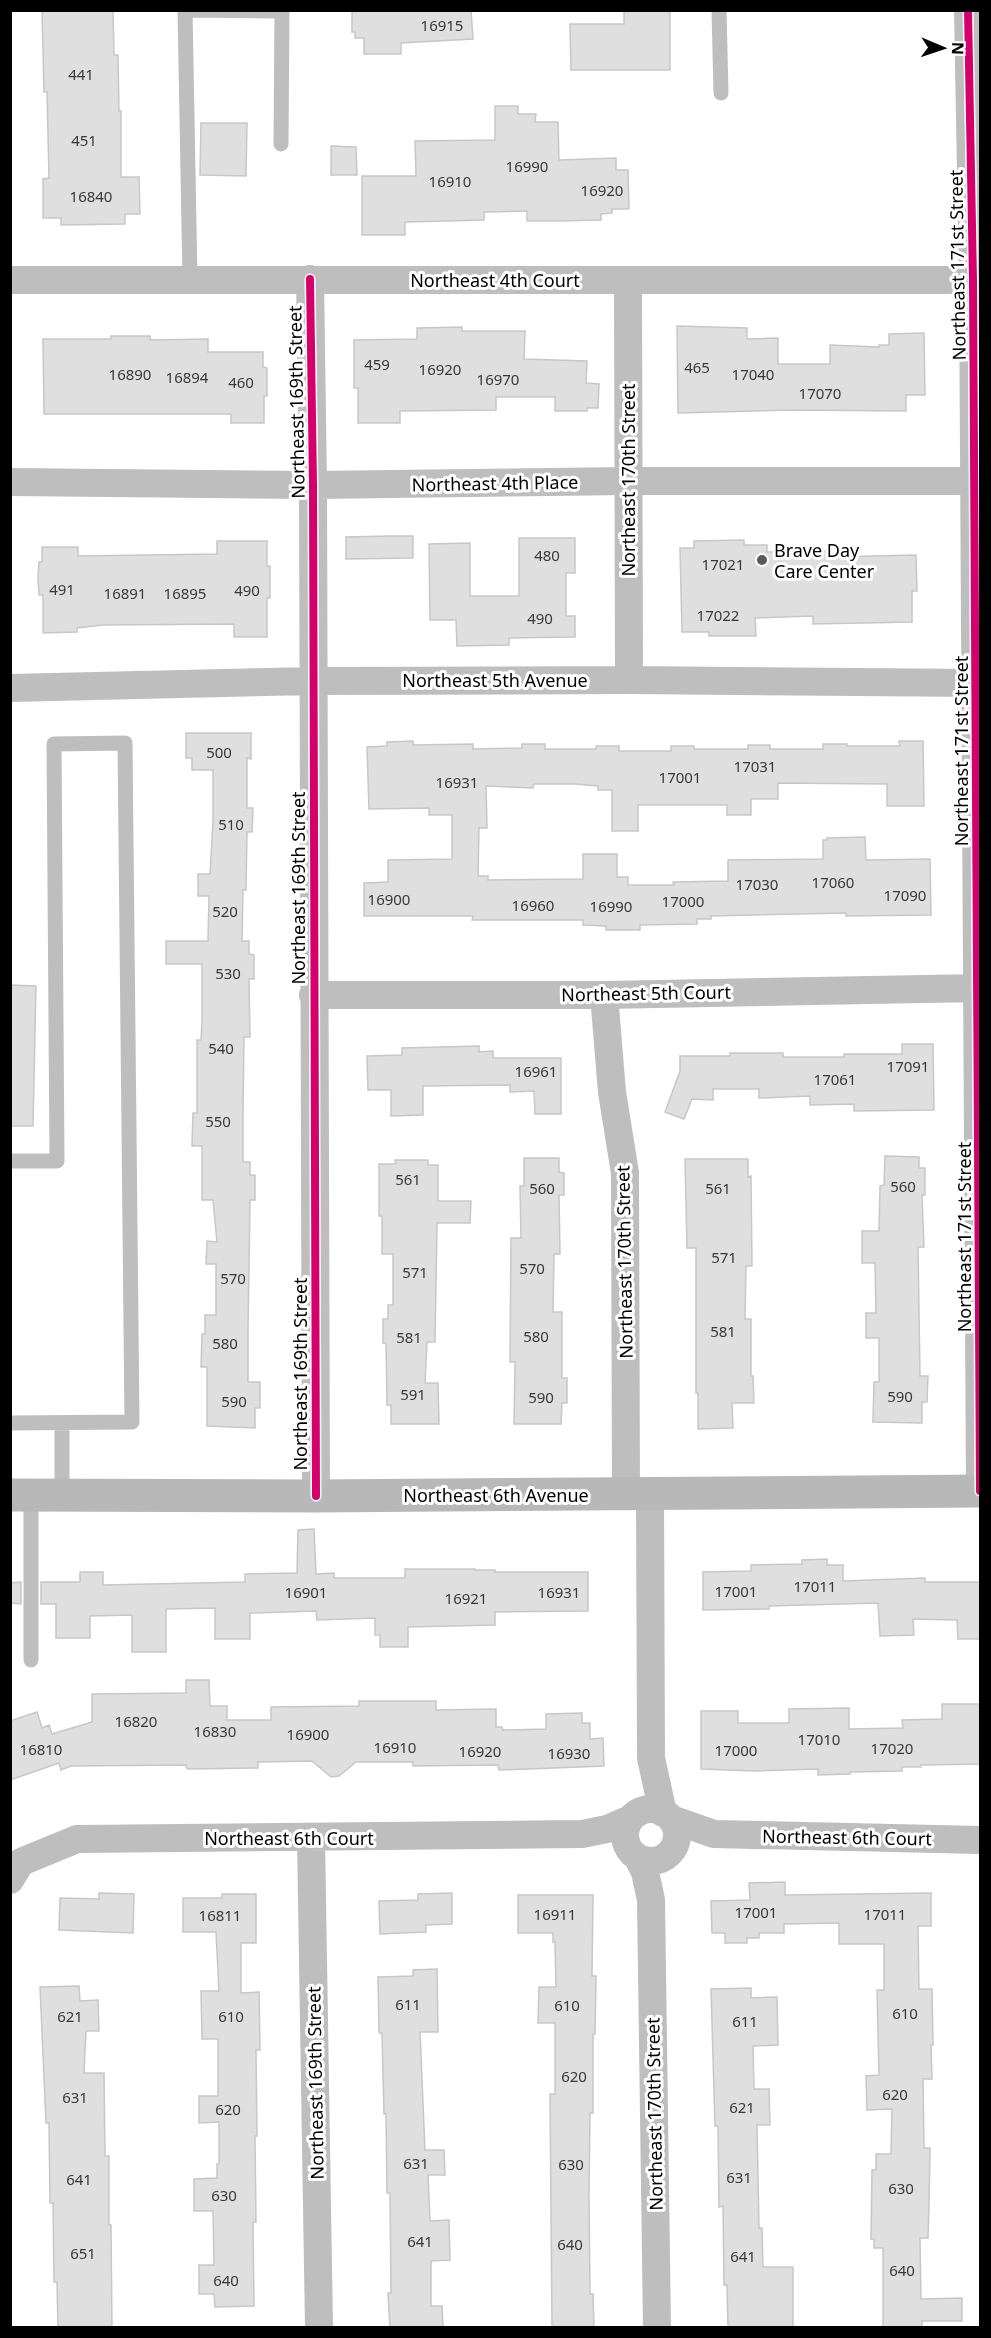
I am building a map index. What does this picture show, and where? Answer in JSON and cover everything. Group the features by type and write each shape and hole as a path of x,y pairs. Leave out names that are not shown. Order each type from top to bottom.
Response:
{"main road":[{"name":"Northeast 6th Avenue","path":"35,1495 316,1496 980,1491"}],"street":[{"name":"Northeast 171st Street","path":"968,10 977,280 980,1491"},
{"name":"Northeast 4th Court","path":"10,279 977,280"},
{"name":"Northeast 169th Street","path":"310,279 313,485 316,1496"},
{"name":"Northeast 170th Street","path":"628,280 629,680"},
{"name":"Northeast 4th Place","path":"10,482 313,485 628,481 978,481"},
{"name":"Northeast 5th Avenue","path":"10,688 313,681 629,680 978,683"},
{"name":"Northeast 5th Court","path":"314,995 604,994 978,988"},
{"name":"Northeast 170th Street","path":"604,994 612,1092 625,1173 651,1758 651,1816"},
{"name":"Northeast 6th Court","path":"10,1880 21,1862 77,1839 582,1834 651,1816 714,1834 981,1840"},
{"path":"651,1816 677,1834 651,1854 625,1833 651,1816"},
{"name":"Northeast 6th Court","path":"582,1834 651,1854 714,1834"},
{"name":"Northeast 169th Street","path":"311,1838 319,2328"},
{"name":"Northeast 170th Street","path":"651,1854 657,2328"}],"lane":[{"path":"190,279 186,10 282,11 281,144"},
{"path":"719,10 721,93"},
{"path":"10,1161 57,1161 54,744 125,743 132,1422 10,1423"},
{"path":"31,1660 35,1495 62,1423"}],"building":[{"path":"42,10 113,10 114,55 118,55 119,111 121,111 121,177 139,177 140,214 125,214 125,224 61,225 61,218 43,218 43,179 49,178"},
{"path":"352,10 471,10 473,39 401,43 401,54 364,54 364,38 355,38 355,32 352,32"},
{"path":"624,10 670,10 670,70 571,70 570,24 624,24"},
{"path":"495,106 518,106 518,114 536,114 535,122 558,122 559,160 616,158 616,170 628,170 629,209 612,209 612,213 601,214 601,220 559,221 527,221 527,211 484,212 484,220 405,222 405,235 362,235 362,176 416,176 415,141 495,140"},
{"path":"201,123 247,123 246,176 200,175"},
{"path":"331,146 356,147 357,175 331,175"},
{"path":"677,326 747,328 747,339 778,338 778,364 830,364 830,345 879,347 879,345 889,345 889,334 924,333 925,395 906,395 906,411 791,410 678,413"},
{"path":"462,327 462,331 525,331 524,359 587,361 586,383 599,384 598,408 587,408 587,411 555,411 555,397 496,397 496,410 400,411 400,423 358,423 358,388 354,388 354,340 417,339 417,328"},
{"path":"111,336 150,336 150,340 208,339 208,352 263,352 263,367 267,368 264,423 231,423 231,414 44,414 43,339 111,339"},
{"path":"413,536 413,558 346,559 346,537"},
{"path":"519,538 575,538 575,573 566,573 566,616 575,616 575,637 509,638 509,645 457,646 456,620 430,620 429,544 470,543 470,596 519,596"},
{"path":"744,540 744,545 767,545 767,552 830,551 831,557 916,555 917,591 912,591 912,622 813,624 813,616 755,618 756,636 709,636 709,632 682,632 680,548 694,548 694,541"},
{"path":"217,541 267,541 270,598 267,598 267,637 234,637 234,624 103,625 77,628 77,632 43,633 43,595 39,595 38,578 39,562 42,562 42,547 78,547 78,556 217,554"},
{"path":"186,733 251,733 251,759 247,758 247,808 253,808 252,832 247,832 242,941 249,941 249,954 254,955 254,979 249,979 250,1037 244,1037 243,1162 250,1162 250,1175 255,1175 255,1200 250,1200 248,1382 260,1382 260,1408 255,1408 255,1428 207,1426 207,1367 201,1367 205,1315 216,1315 216,1264 206,1264 207,1241 217,1242 213,1200 202,1200 202,1146 192,1146 193,1113 197,1113 197,1040 201,1040 202,964 166,964 166,941 208,941 209,896 198,896 198,874 210,874 213,770 192,770 192,758 186,758"},
{"path":"413,741 413,745 473,744 473,749 522,748 522,744 545,744 545,749 596,749 596,746 619,746 619,751 671,751 671,746 694,746 694,749 748,749 748,745 770,745 770,749 823,749 823,744 900,746 899,741 923,741 924,806 887,806 887,784 778,783 778,799 751,799 751,815 727,815 727,805 638,805 638,831 612,831 612,790 598,790 598,786 575,784 534,784 533,788 486,786 487,828 479,828 478,876 488,876 488,880 583,879 583,854 617,854 617,877 628,877 628,885 674,885 673,882 728,881 728,860 823,859 823,840 865,837 866,860 930,859 931,915 846,916 846,913 711,916 711,919 697,919 697,924 640,925 640,930 606,930 606,926 583,925 583,920 472,920 473,916 364,916 364,883 388,882 388,860 452,859 452,815 429,815 429,808 369,809 367,747 387,746 387,742"},
{"path":"10,985 36,986 33,1126 10,1126"},
{"path":"902,1044 933,1044 934,1110 854,1111 854,1104 810,1105 810,1096 759,1098 759,1089 713,1089 713,1100 692,1099 684,1119 665,1112 680,1071 680,1056 730,1056 730,1053 783,1053 783,1057 902,1054"},
{"path":"479,1046 479,1052 493,1051 493,1058 561,1058 561,1114 535,1114 534,1091 510,1092 510,1085 423,1086 423,1115 391,1116 391,1090 368,1090 367,1056 402,1055 402,1048"},
{"path":"885,1156 919,1157 919,1168 925,1168 925,1195 922,1195 924,1247 918,1247 920,1376 928,1376 927,1402 922,1402 922,1423 873,1422 874,1382 879,1382 879,1338 866,1338 866,1313 876,1313 875,1263 862,1263 862,1231 879,1231 880,1186 884,1185"},
{"path":"524,1158 559,1158 559,1172 564,1173 564,1195 559,1195 560,1254 554,1254 553,1312 562,1312 562,1378 567,1378 567,1403 562,1403 561,1424 514,1424 515,1362 510,1362 511,1238 521,1238 520,1186 524,1186"},
{"path":"685,1159 748,1159 748,1177 751,1176 752,1266 746,1266 745,1319 751,1319 751,1376 753,1376 754,1403 732,1403 733,1428 698,1429 696,1248 687,1248"},
{"path":"395,1160 428,1160 428,1165 438,1165 438,1201 471,1201 470,1223 437,1223 435,1342 427,1342 425,1383 438,1383 439,1424 391,1424 391,1405 387,1405 386,1343 383,1343 383,1319 388,1319 388,1305 393,1305 393,1254 382,1254 379,1164 396,1164"},
{"path":"314,1529 316,1574 334,1573 334,1578 405,1578 405,1569 588,1572 588,1611 495,1612 495,1625 408,1627 408,1647 380,1647 380,1635 375,1635 375,1618 317,1620 316,1611 250,1613 250,1639 215,1639 215,1608 166,1609 166,1652 132,1652 132,1615 90,1616 90,1638 56,1638 56,1604 41,1604 41,1582 80,1582 80,1572 103,1572 103,1585 245,1582 245,1574 297,1573 298,1530"},
{"path":"827,1559 827,1565 843,1565 843,1581 925,1578 925,1582 981,1582 981,1639 958,1639 957,1620 913,1619 914,1635 880,1636 878,1603 703,1610 703,1572 751,1571 751,1565 802,1564 802,1560"},
{"path":"21,1582 21,1604 10,1603 10,1583"},
{"path":"186,1680 209,1680 210,1706 227,1706 227,1720 271,1720 271,1707 359,1706 359,1701 436,1701 436,1710 496,1709 496,1727 502,1727 503,1730 546,1729 546,1714 582,1713 582,1723 590,1723 590,1739 603,1738 604,1766 499,1770 498,1765 413,1766 413,1762 356,1762 339,1776 331,1777 312,1761 258,1762 258,1768 187,1769 186,1765 71,1766 61,1770 59,1763 10,1780 10,1721 37,1712 42,1728 49,1725 52,1734 92,1722 92,1694 186,1693"},
{"path":"942,1704 981,1704 981,1764 921,1765 921,1767 902,1767 902,1771 818,1775 818,1769 756,1771 701,1769 701,1711 738,1711 738,1723 789,1723 789,1709 849,1708 849,1729 903,1728 902,1720 942,1719"},
{"path":"785,1882 785,1895 931,1893 931,1926 918,1926 919,1989 932,1989 933,2045 931,2045 932,2079 923,2079 924,2148 930,2148 928,2238 920,2238 921,2299 962,2298 962,2321 922,2321 922,2328 883,2328 883,2248 874,2248 874,2239 871,2239 872,2170 876,2170 876,2154 891,2154 892,2109 867,2110 866,2076 879,2075 877,1990 884,1990 884,1944 839,1944 839,1923 784,1924 784,1933 759,1933 759,1938 747,1938 747,1943 725,1943 725,1933 712,1933 711,1901 750,1900 749,1883"},
{"path":"99,1893 134,1894 133,1933 59,1930 60,1898 99,1899"},
{"path":"452,1893 452,1924 426,1925 426,1932 380,1934 379,1901 418,1900 418,1894"},
{"path":"222,1894 256,1894 256,1943 241,1943 241,1993 259,1992 260,2050 256,2050 256,2222 253,2222 254,2306 215,2307 214,2294 199,2294 199,2265 214,2265 213,2211 194,2211 194,2179 217,2178 217,2164 219,2164 219,2122 199,2123 199,2096 218,2096 218,2039 202,2039 201,1991 219,1991 216,1932 183,1932 183,1898 222,1898"},
{"path":"518,1895 593,1895 592,1976 596,1976 589,2193 590,2294 593,2294 594,2328 552,2328 550,2094 555,2094 555,2023 538,2023 539,1987 556,1987 555,1942 553,1942 553,1933 518,1933"},
{"path":"437,1969 438,2032 420,2032 425,2150 444,2150 445,2175 428,2175 430,2221 449,2220 450,2260 431,2261 431,2306 442,2306 443,2328 390,2328 388,2293 391,2293 390,2193 387,2193 386,2114 384,2114 382,2033 379,2033 378,1977 413,1976 413,1970"},
{"path":"79,1986 80,2001 98,2000 99,2031 86,2031 84,2073 104,2073 105,2156 109,2156 112,2328 58,2328 57,2282 54,2282 53,2203 50,2203 49,2123 46,2123 40,1987"},
{"path":"751,1988 751,1998 777,1997 778,2045 753,2046 754,2089 769,2089 770,2125 757,2125 759,2228 762,2228 763,2267 793,2267 793,2328 728,2328 727,2285 724,2285 723,2206 719,2207 718,2126 715,2126 711,1989"}],"cycle path":[{"path":"968,10 973,280 980,1491"},
{"path":"310,279 313,485 316,1496"}],"place":[{"name":"Brave Day Care Center","path":"762,560"}]}
